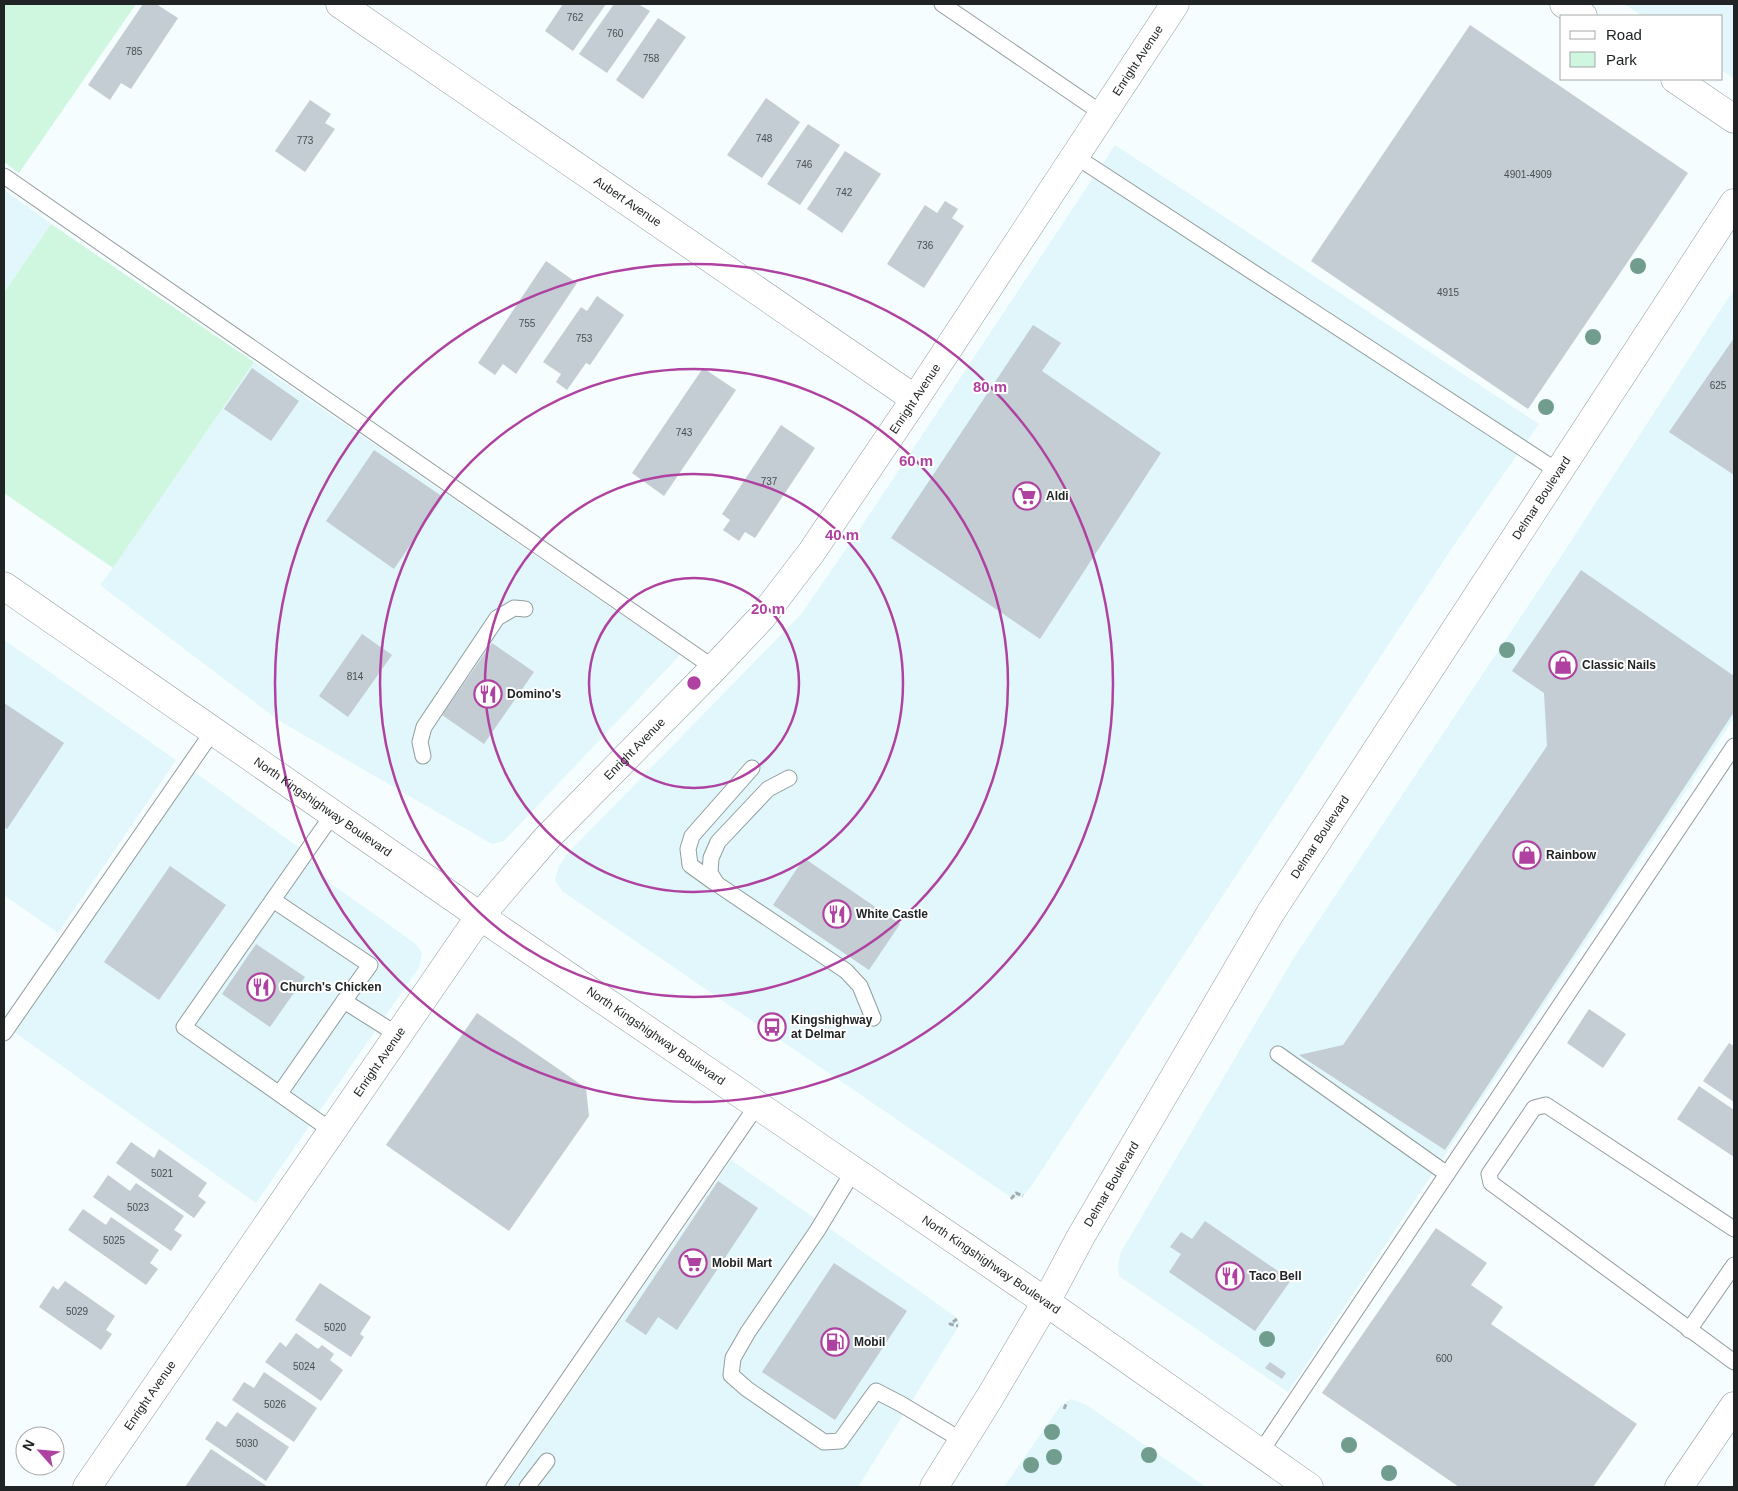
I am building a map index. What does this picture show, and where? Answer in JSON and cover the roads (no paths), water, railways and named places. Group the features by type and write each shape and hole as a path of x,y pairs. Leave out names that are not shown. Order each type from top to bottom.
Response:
{"main road":[{"name":"Aubert Avenue","path":"340,4 915,399"},
{"name":"Enright Avenue","path":"87,1487 480,916 546,840 762,617 811,554 1175,4"},
{"path":"1564,4 1580,15"},
{"path":"1676,80 1734,119"},
{"name":"Delmar Boulevard","path":"934,1487 1046,1302 1080,1238 1272,912 1734,203"},
{"name":"North Kingshighway Boulevard","path":"4,586 480,916 1046,1302 1309,1487"},
{"path":"1679,1487 1734,1406"}],"lane":[{"path":"942,4 1102,114"},
{"path":"1075,156 1558,472"},
{"path":"4,176 714,668"},
{"path":"423,756 420,742 424,727 497,618 514,608 525,609"},
{"path":"4,1033 213,731"},
{"path":"1260,1453 1734,746"},
{"path":"752,768 692,836 688,849 690,865 846,971 860,986 873,1018"},
{"path":"717,884 710,873 711,858 718,842 768,789 789,778"},
{"path":"332,1131 184,1027 333,814"},
{"path":"273,900 370,965 280,1093"},
{"path":"344,1001 398,1036"},
{"path":"1278,1054 1447,1174"},
{"path":"494,1487 758,1104"},
{"path":"1734,1229 1546,1105 1534,1108 1489,1174 1491,1183 1734,1362"},
{"path":"854,1170 817,1232 748,1332 733,1358 732,1375 747,1389 824,1442 840,1442 876,1391 902,1404 963,1441"},
{"path":"1689,1330 1734,1265"},
{"path":"527,1487 547,1461"}],"place":[{"name":"Aldi","path":"1027,496"},
{"name":"Classic Nails","path":"1563,665"},
{"name":"Domino's","path":"488,694"},
{"name":"Rainbow","path":"1527,855"},
{"name":"White Castle","path":"837,914"},
{"name":"Church's Chicken","path":"261,987"},
{"name":"Kingshighway at Delmar","path":"772,1027"},
{"name":"Mobil Mart","path":"693,1263"},
{"name":"Taco Bell","path":"1230,1276"},
{"name":"Mobil","path":"835,1342"}]}
